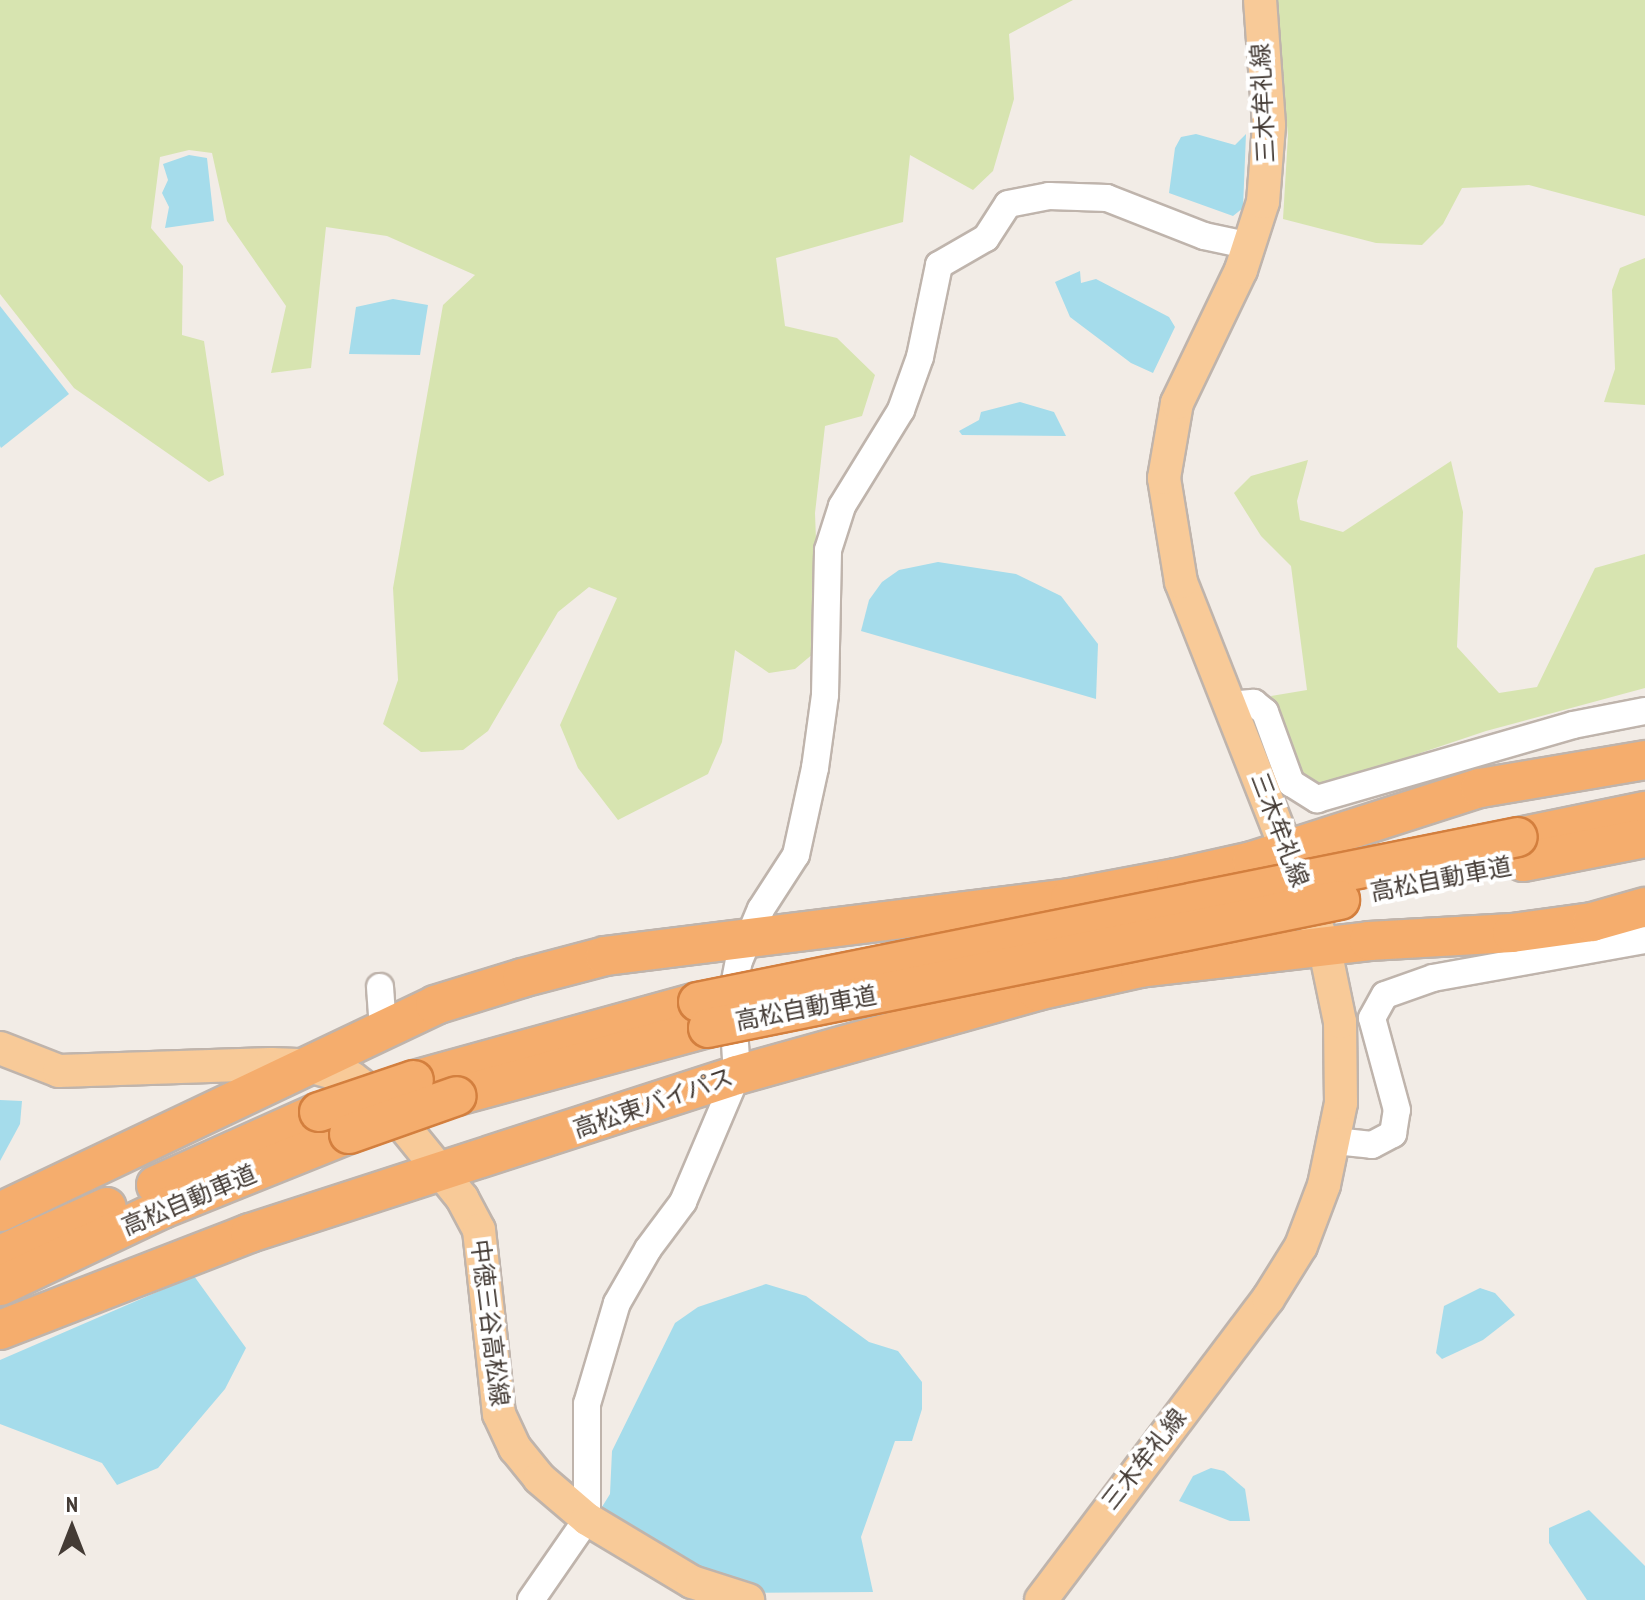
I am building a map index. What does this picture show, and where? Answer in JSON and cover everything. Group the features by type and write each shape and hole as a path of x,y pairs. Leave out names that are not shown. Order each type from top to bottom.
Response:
{"highway":[{"path":"0,1212 435,1005 605,956 1070,898 1288,850 1480,788 1645,760"},
{"name":"高松自動車道","path":"0,1286 162,1209 414,1080 703,1015 1520,850 1645,811"},
{"name":"高松自動車道","path":"1520,850 1645,838"},
{"name":"高松東バイパス","path":"0,1330 235,1238 737,1075 1037,991 1140,968 1324,945 1512,933 1592,922 1645,907"},
{"name":"高松自動車道","path":"0,1255 334,1123 457,1096 703,1015"}],"main road":[{"name":"三木牟礼線","path":"1041,1600 1268,1299 1301,1246 1335,1141 1342,1051 1324,945 1181,582 1164,478 1177,403 1251,246 1269,163 1260,0"},
{"name":"中徳三谷高松線","path":"0,1048 59,1071 305,1065 352,1078 384,1102 441,1171 479,1230 499,1414 515,1448 539,1478 587,1519 692,1582 748,1600"}],"street":[{"path":"531,1600 587,1519 587,1404 617,1303 648,1249 683,1202 737,1075 732,996 751,936 796,855 812,784 825,695 828,550 842,506 901,410 920,357 939,265 986,238 1008,204 1049,196 1107,198 1204,236 1251,246"},
{"path":"1229,705 1254,703 1265,712 1291,783 1317,799 1573,725 1645,711"},
{"path":"1335,1141 1372,1145 1393,1134 1397,1110 1372,1018 1385,995 1421,980 1645,940"},
{"path":"380,987 383,1029"}],"green space":[{"path":"0,0 1073,0 1009,34 1014,99 993,171 973,190 910,155 903,222 776,258 785,326 837,338 875,375 862,416 825,426 815,513 820,648 795,669 769,673 735,650 722,742 708,774 618,820 578,768 560,725 617,598 589,587 558,612 488,731 463,750 421,752 383,724 398,680 393,588 443,305 475,275 387,236 326,227 311,368 271,373 286,306 227,221 212,153 189,150 160,157 151,228 183,266 182,335 204,341 224,475 209,482 74,388 0,294"},
{"path":"1274,0 1645,0 1645,216 1529,185 1462,188 1443,224 1422,245 1376,243 1283,219 1288,135"},
{"path":"1645,258 1645,405 1604,402 1615,369 1612,290 1620,268"},
{"path":"1308,460 1297,501 1300,520 1343,532 1451,461 1463,512 1457,647 1499,693 1537,687 1595,568 1645,554 1645,688 1486,731 1316,788 1297,770 1271,696 1307,690 1291,566 1261,536 1234,493 1251,476"}],"water":[{"path":"1196,134 1235,145 1246,134 1243,208 1233,216 1169,193 1175,148 1181,137"},
{"path":"189,155 207,158 214,221 165,228 169,207 162,193 168,180 163,164"},
{"path":"1080,271 1081,283 1096,279 1169,317 1175,327 1153,373 1131,363 1070,317 1055,282"},
{"path":"393,299 428,305 420,355 349,354 356,307"},
{"path":"0,306 69,394 1,448 0,446"},
{"path":"1020,402 1054,412 1066,436 962,435 959,431 979,420 981,412"},
{"path":"938,562 1016,574 1061,596 1098,644 1096,699 861,631 869,600 882,582 899,570"},
{"path":"0,1100 22,1101 20,1124 0,1161"},
{"path":"194,1276 246,1348 225,1389 158,1468 117,1485 102,1463 0,1424 0,1360"},
{"path":"766,1284 806,1296 869,1342 898,1351 922,1382 922,1409 912,1441 895,1441 861,1537 873,1592 745,1593 597,1515 610,1494 612,1451 675,1323 698,1307"},
{"path":"1480,1288 1495,1293 1515,1315 1483,1340 1442,1359 1436,1353 1444,1306"},
{"path":"1211,1468 1224,1471 1245,1489 1250,1521 1230,1521 1179,1501 1193,1476"},
{"path":"1589,1510 1645,1566 1645,1600 1587,1600 1549,1543 1549,1528"}]}
